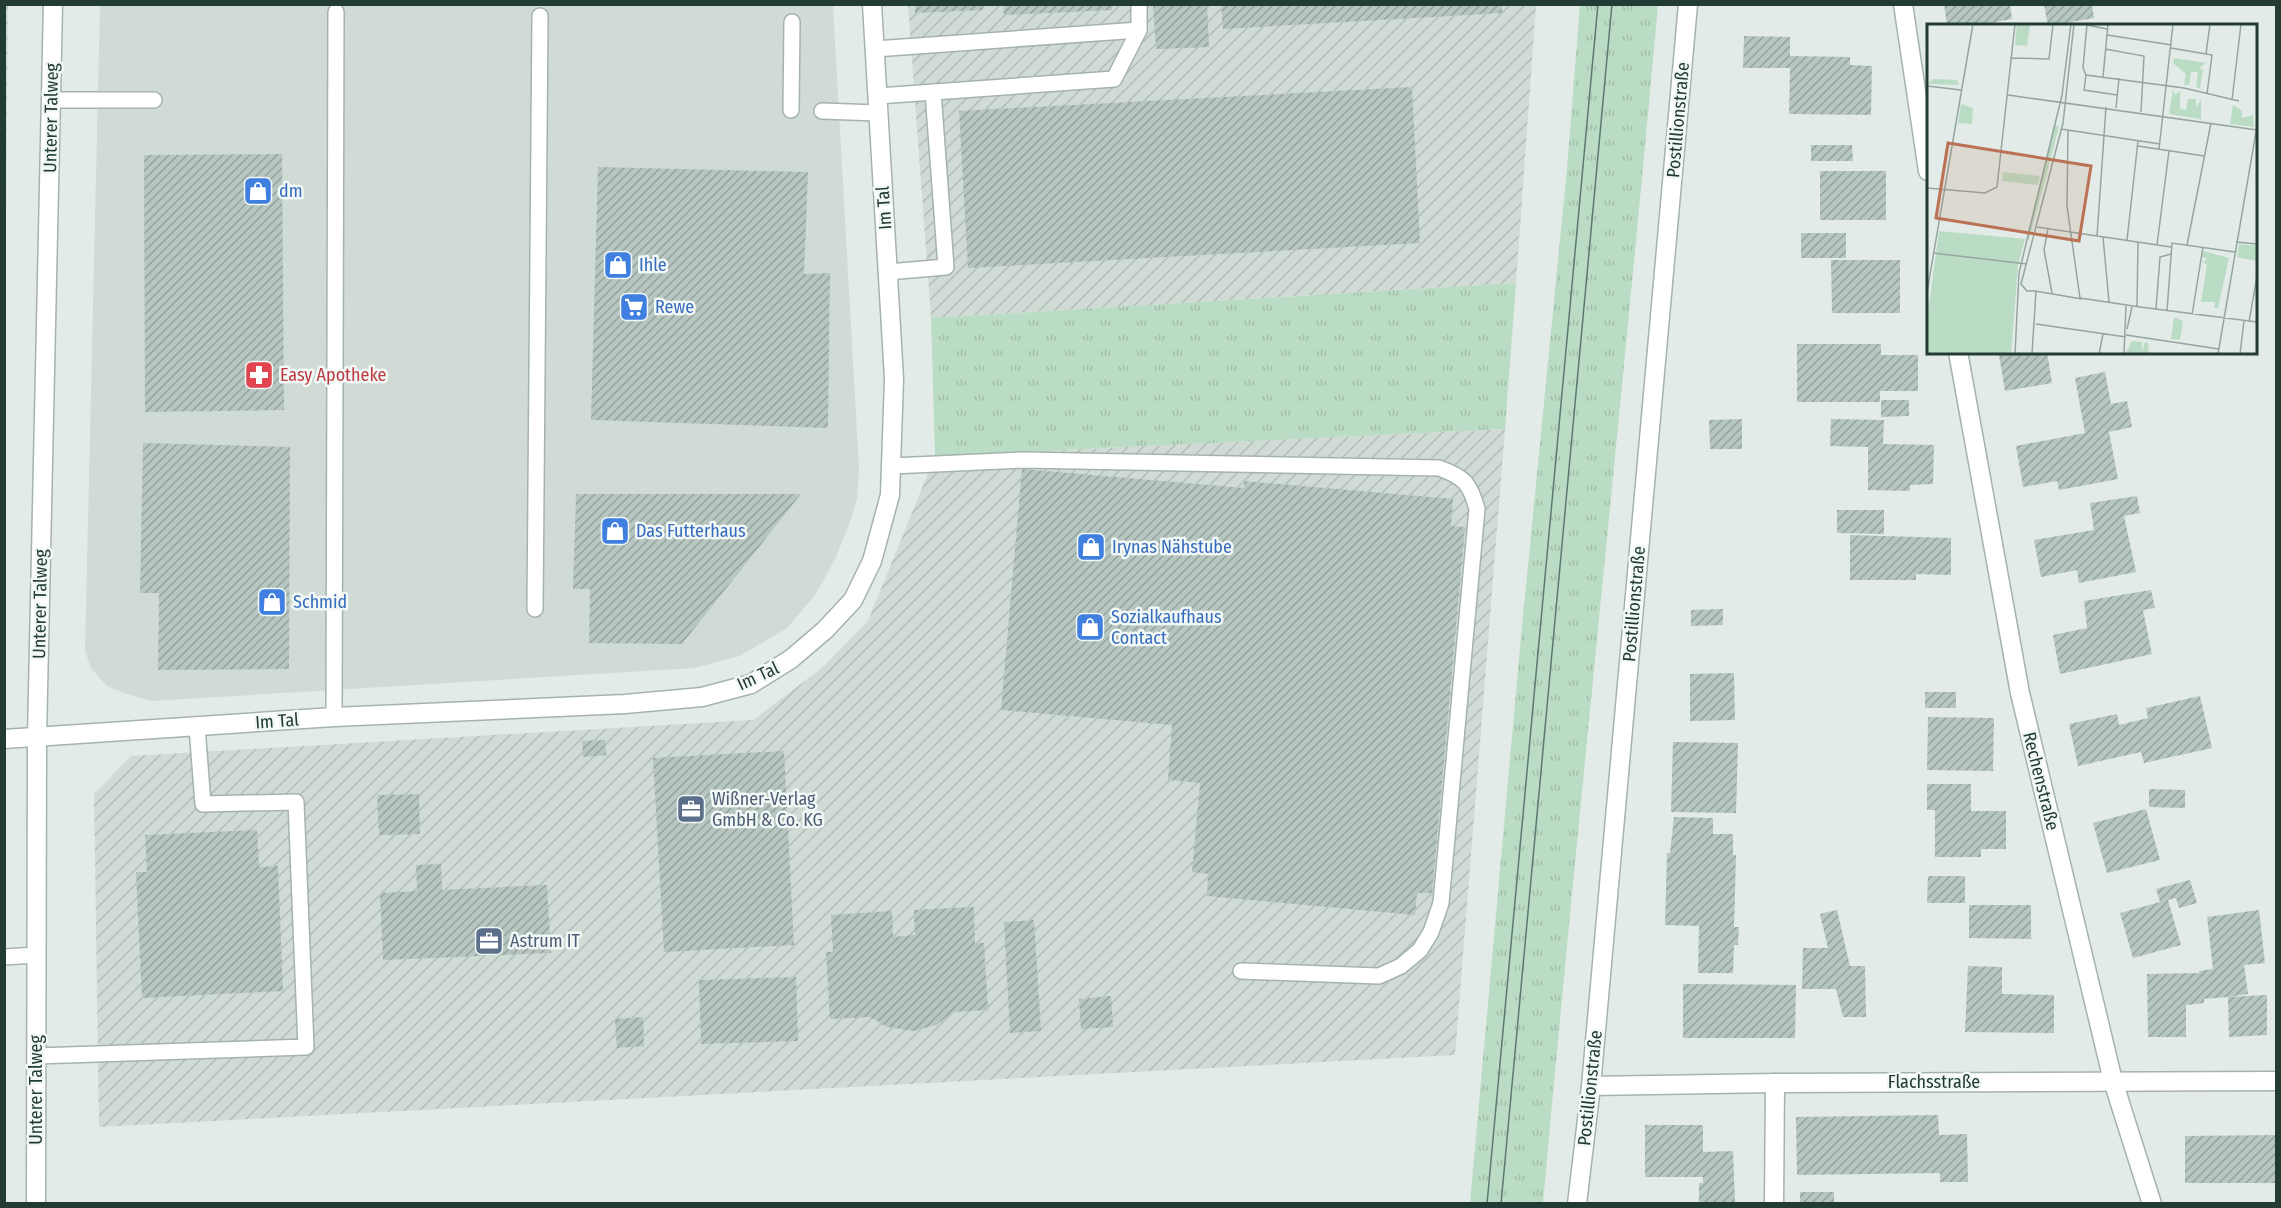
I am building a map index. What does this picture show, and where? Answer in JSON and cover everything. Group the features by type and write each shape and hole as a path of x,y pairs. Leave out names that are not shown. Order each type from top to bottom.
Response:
{"street":[{"name":"Unterer Talweg","path":"36,1203 37,738 53,4"},
{"name":"Im Tal","path":"4,739 334,717 625,704 702,697 751,684 791,659 825,630 853,600 872,561 890,495 894,379 872,4"},
{"name":"Postillionstraße","path":"1577,1203 1591,1086 1688,4"},
{"path":"1903,4 1927,158"},
{"name":"Rechenstraße","path":"1958,354 2020,693 2113,1081 2152,1203"},
{"name":"Flachsstraße","path":"1591,1086 2277,1081"},
{"path":"1774,1203 1775,1083"}],"lane":[{"path":"822,111 878,104 933,92 1114,79 1139,30 1139,4"},
{"path":"334,717 336,12"},
{"path":"535,609 540,16"},
{"path":"791,110 792,22"},
{"path":"875,49 1139,30"},
{"path":"888,272 946,267 933,92"},
{"path":"51,100 154,100"},
{"path":"892,466 1024,460 1439,468 1457,474 1471,488 1477,509 1441,903 1431,932 1420,951 1401,966 1379,976 1241,971"},
{"path":"36,1056 306,1047 296,802 203,804 197,727"},
{"path":"4,957 36,955"}],"shaded area":[{"path":"8,4 6,210 5,210 4,5"},
{"path":"100,5 833,5 859,469 857,498 836,557 816,594 787,628 740,656 694,668 152,701 107,686 91,668 85,651"},
{"path":"908,5 1536,5 1516,283 931,318"},
{"path":"1505,429 1455,1055 99,1127 94,794 131,756 753,720 822,668 868,621 935,456"}],"green space":[{"path":"1580,5 1658,5 1543,1203 1470,1203 1521,637 1567,169"},
{"path":"1516,283 1505,429 935,456 931,318"}],"building":[{"path":"915,4 983,4 983,10 915,13"},
{"path":"1003,4 1112,4 1112,10 1004,15"},
{"path":"1153,4 1207,4 1209,47 1156,49"},
{"path":"1221,4 1502,4 1502,13 1223,29"},
{"path":"1944,4 2010,4 2012,19 1985,24 1947,24"},
{"path":"2044,4 2092,4 2094,18 2048,24"},
{"path":"1744,36 1790,37 1790,56 1850,57 1850,65 1872,66 1871,115 1789,114 1790,68 1743,68"},
{"path":"1412,87 1420,243 968,268 959,111"},
{"path":"1811,145 1852,145 1853,161 1811,161"},
{"path":"282,154 284,410 145,412 144,155"},
{"path":"598,167 808,172 804,274 830,273 828,428 591,420"},
{"path":"1820,171 1886,171 1886,220 1820,220"},
{"path":"1801,233 1846,233 1846,258 1801,258"},
{"path":"1831,260 1900,260 1900,313 1832,313"},
{"path":"1797,344 1881,344 1881,355 1918,355 1918,391 1880,391 1880,402 1797,402"},
{"path":"2047,354 2052,383 2005,391 1999,355"},
{"path":"2105,372 2111,404 2127,401 2132,427 2109,432 2118,479 2059,490 2057,481 2023,487 2016,446 2085,433 2075,378"},
{"path":"1881,400 1909,400 1909,416 1881,417"},
{"path":"1742,419 1742,449 1710,449 1709,420"},
{"path":"1831,419 1884,420 1883,444 1934,445 1933,484 1910,485 1910,491 1868,490 1868,447 1830,446"},
{"path":"143,443 290,447 289,669 158,670 159,593 140,593"},
{"path":"1022,469 1244,488 1244,481 1453,499 1451,526 1465,527 1432,893 1417,893 1415,915 1207,896 1208,874 1192,872 1200,783 1168,780 1172,725 1001,710"},
{"path":"576,494 801,494 682,644 589,643 590,589 573,589"},
{"path":"2137,496 2140,513 2124,516 2136,572 2079,583 2077,570 2041,577 2034,540 2094,530 2090,503"},
{"path":"1837,510 1884,510 1884,534 1837,533"},
{"path":"1850,535 1951,538 1951,575 1916,574 1916,580 1850,580"},
{"path":"2151,590 2155,608 2143,610 2152,654 2060,674 2053,635 2087,628 2084,601"},
{"path":"1723,609 1723,625 1691,626 1691,610"},
{"path":"1734,673 1735,720 1690,721 1690,674"},
{"path":"1925,692 1956,692 1956,708 1925,708"},
{"path":"2200,696 2212,748 2144,763 2141,752 2078,766 2069,724 2117,714 2119,725 2148,718 2146,708"},
{"path":"1928,717 1994,718 1993,771 1927,770"},
{"path":"605,740 606,755 583,757 582,741"},
{"path":"1673,742 1738,743 1736,813 1671,812"},
{"path":"784,751 794,945 664,952 653,758"},
{"path":"1927,784 1971,784 1971,811 2006,811 2006,849 1981,849 1981,857 1935,857 1935,810 1927,810"},
{"path":"2149,789 2185,790 2185,808 2149,807"},
{"path":"419,794 420,834 379,835 377,795"},
{"path":"2146,809 2160,860 2107,873 2093,823"},
{"path":"1674,817 1713,818 1713,834 1733,834 1733,855 1736,855 1734,927 1739,927 1738,945 1734,945 1733,973 1698,973 1699,926 1665,925 1667,853 1670,853"},
{"path":"257,830 259,867 278,866 283,991 142,998 136,872 147,872 145,835"},
{"path":"441,864 442,890 547,885 551,953 383,960 380,893 417,891 416,865"},
{"path":"1928,876 1965,876 1965,903 1927,903"},
{"path":"2190,880 2197,903 2179,908 2176,898 2168,900 2181,945 2133,958 2120,913 2160,902 2156,889"},
{"path":"1969,905 2031,905 2031,939 1969,938"},
{"path":"974,907 975,943 984,943 988,1010 953,1012 936,1025 913,1031 887,1027 870,1017 830,1019 826,952 833,952 831,915 892,911 893,937 915,935 914,910"},
{"path":"1837,910 1850,966 1865,966 1866,1017 1843,1017 1836,989 1802,989 1803,948 1828,948 1820,914"},
{"path":"2259,910 2265,963 2244,965 2248,994 2204,999 2204,1003 2186,1005 2186,1037 2148,1037 2147,974 2200,973 2199,971 2213,969 2207,917"},
{"path":"1034,920 1041,1031 1010,1033 1004,922"},
{"path":"1968,966 2002,967 2002,994 2054,995 2054,1033 1965,1032"},
{"path":"796,977 798,1041 701,1044 699,980"},
{"path":"1683,984 1796,985 1795,1038 1683,1038"},
{"path":"2267,995 2267,1035 2229,1037 2228,997"},
{"path":"1111,996 1113,1027 1081,1029 1079,999"},
{"path":"643,1017 644,1046 617,1048 615,1019"},
{"path":"1938,1115 1939,1135 1967,1134 1968,1182 1940,1182 1940,1173 1797,1175 1796,1117"},
{"path":"1645,1125 1703,1125 1703,1152 1733,1151 1735,1203 1699,1203 1699,1183 1703,1183 1703,1177 1645,1177"},
{"path":"2276,1135 2276,1183 2185,1183 2185,1136"},
{"path":"1800,1192 1834,1192 1834,1203 1800,1203"}],"tram line":[{"path":"1487,1204 1598,4"},
{"path":"1501,1204 1612,4"}],"place":[{"name":"dm","path":"258,191"},
{"name":"Ihle","path":"618,265"},
{"name":"Rewe","path":"634,307"},
{"name":"Easy Apotheke","path":"259,375"},
{"name":"Das Futterhaus","path":"615,531"},
{"name":"Irynas Nähstube","path":"1091,547"},
{"name":"Schmid","path":"272,602"},
{"name":"Sozialkaufhaus Contact","path":"1090,627"},
{"name":"Wißner-Verlag GmbH & Co. KG","path":"691,809"},
{"name":"Astrum IT","path":"489,941"}]}
